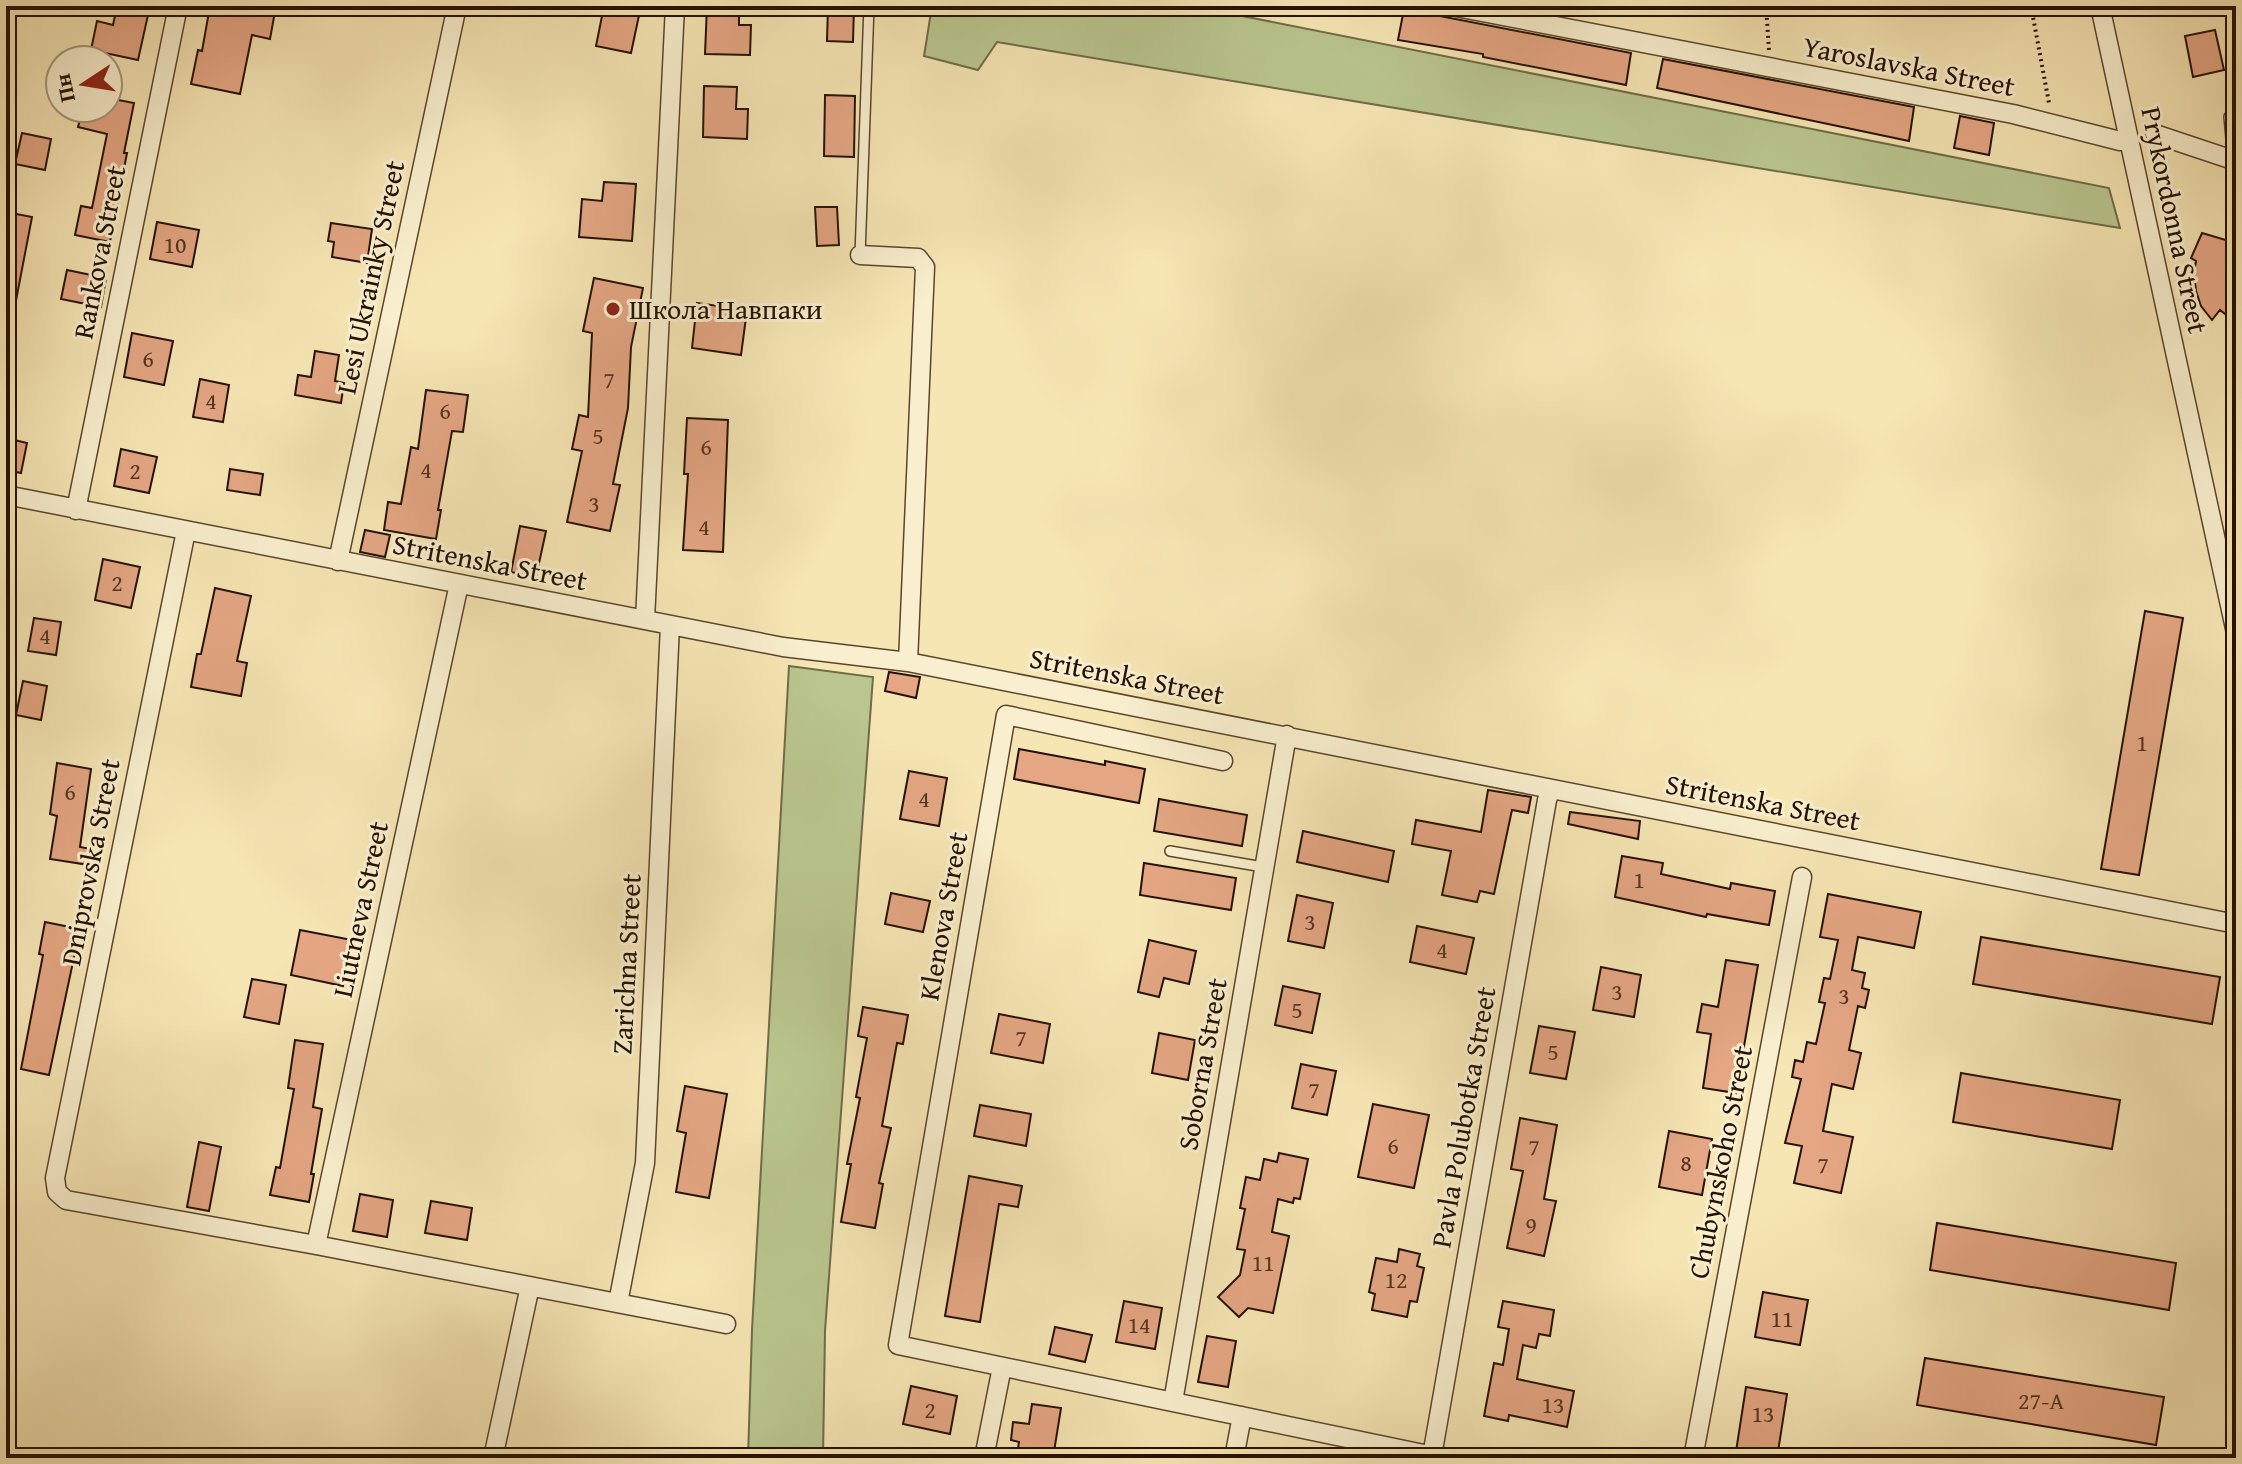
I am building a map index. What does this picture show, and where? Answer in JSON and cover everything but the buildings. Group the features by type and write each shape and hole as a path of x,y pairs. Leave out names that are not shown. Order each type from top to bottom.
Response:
{"street":[{"name":"Rankova Street","path":"76,510 178,6"},
{"name":"Lesi Ukrainky Street","path":"338,561 457,6"},
{"path":"645,620 675,6"},
{"name":"Yaroslavska Street","path":"1451,6 2013,114 2120,141"},
{"name":"Prykordonna Street","path":"2100,6 2236,633"},
{"path":"2155,134 2235,160"},
{"path":"860,255 918,258 925,267 908,662"},
{"name":"Stritenska Street","path":"6,495 783,647 908,662 2236,924"},
{"name":"Dniprovska Street","path":"186,531 55,1178 57,1192 66,1200 316,1245"},
{"name":"Liutneva Street","path":"316,1245 459,584"},
{"name":"Zarichna Street","path":"618,1303 645,1163 670,625"},
{"name":"Klenova Street","path":"1002,1367 898,1345 1006,715 1223,761"},
{"name":"Soborna Street","path":"1173,1402 1287,735"},
{"name":"Pavla Polubotka Street","path":"1438,1457 1551,789"},
{"name":"Chubynskoho Street","path":"1693,1458 1802,877"},
{"path":"316,1245 726,1324"},
{"path":"493,1458 530,1286"},
{"path":"984,1458 1002,1367 1438,1457"},
{"path":"1234,1458 1242,1416"}],"lane":[{"path":"860,255 869,6"},
{"path":"2235,160 2229,117 2236,115"},
{"path":"1170,851 1263,867"}],"path":[{"path":"1766,6 1771,68"},
{"path":"2031,6 2053,125"}],"green space":[{"path":"932,6 1192,6 2109,188 2120,228 997,42 978,70 924,56"},
{"path":"789,666 873,677 825,1331 823,1458 748,1458 752,1330"}],"place":[{"name":"Школа Навпаки","path":"613,309"}]}
